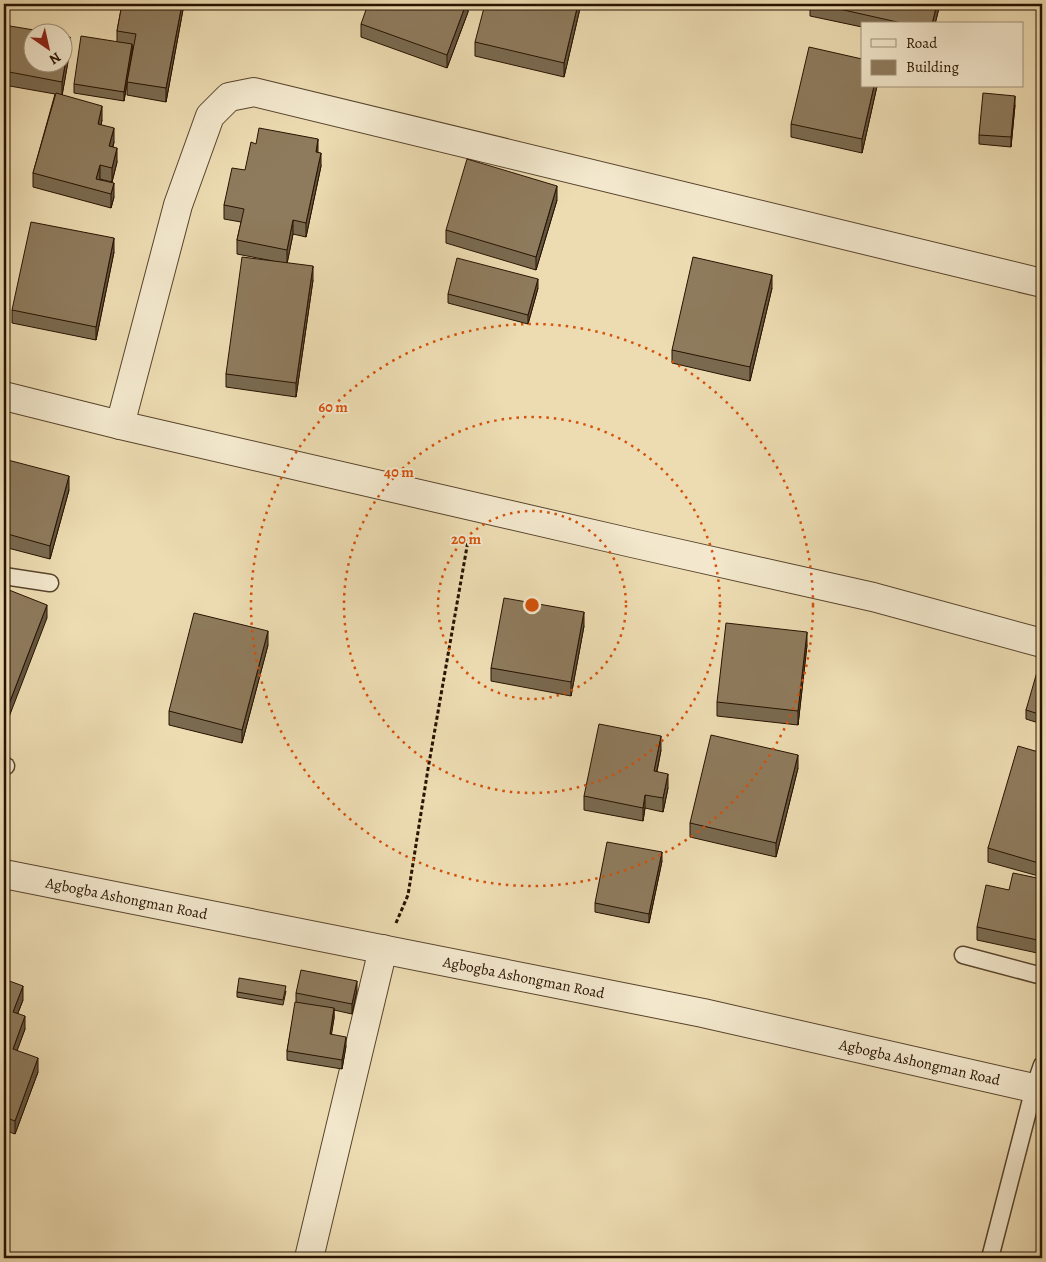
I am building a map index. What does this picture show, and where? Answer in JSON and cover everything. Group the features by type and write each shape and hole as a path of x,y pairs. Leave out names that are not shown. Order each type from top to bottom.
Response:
{"street":[{"path":"120,425 178,205 210,116 229,97 254,92 1042,283"},
{"path":"4,396 120,425 632,544 872,597 1042,643"},
{"name":"Agbogba Ashongman Road","path":"4,874 1040,1081"},
{"path":"309,1258 383,949"}],"lane":[{"path":"4,576 50,583"},
{"path":"963,955 1042,976"},
{"path":"990,1258 1040,1081"}],"path":[{"path":"383,949 408,896 428,769 474,507"}],"building":[{"path":"122,4 182,4 166,88 127,82 136,34 117,31"},
{"path":"368,4 466,4 447,55 361,24"},
{"path":"485,4 578,4 564,63 475,42"},
{"path":"817,4 937,4 932,22 897,22"},
{"path":"4,25 22,28 22,72 64,72 62,82 4,71"},
{"path":"81,36 132,44 124,92 74,84"},
{"path":"809,47 861,59 861,88 874,88 862,139 791,124"},
{"path":"56,93 102,106 98,124 114,128 109,146 117,148 112,168 100,165 96,179 114,183 111,194 33,173"},
{"path":"983,93 1015,96 1011,137 979,135"},
{"path":"259,128 318,139 316,152 321,153 306,223 293,220 287,250 237,240 244,209 224,205 232,168 245,170 251,142 256,144"},
{"path":"467,159 557,186 536,257 446,230"},
{"path":"31,222 114,238 96,327 12,310"},
{"path":"242,257 313,266 296,383 226,374"},
{"path":"693,257 772,275 750,367 672,350"},
{"path":"457,258 538,279 528,315 448,294"},
{"path":"4,459 69,476 50,546 4,533"},
{"path":"4,588 47,605 4,717"},
{"path":"504,598 584,612 571,682 491,668"},
{"path":"194,613 268,631 242,730 169,711"},
{"path":"726,623 807,632 798,711 717,702"},
{"path":"1037,672 1042,674 1042,715 1026,710"},
{"path":"599,724 661,736 654,771 668,774 663,798 645,795 643,808 584,796"},
{"path":"711,735 798,755 776,843 690,823"},
{"path":"1018,746 1042,753 1042,864 988,848"},
{"path":"607,842 662,852 649,914 595,903"},
{"path":"1013,873 1042,879 1042,941 977,927 986,885 1009,890"},
{"path":"301,970 357,981 352,1004 296,993"},
{"path":"239,978 286,986 283,1000 237,992"},
{"path":"4,979 23,986 13,1012 25,1016 13,1049 38,1058 15,1121 4,1117"},
{"path":"295,1002 334,1008 330,1034 346,1037 342,1060 287,1051"}]}
